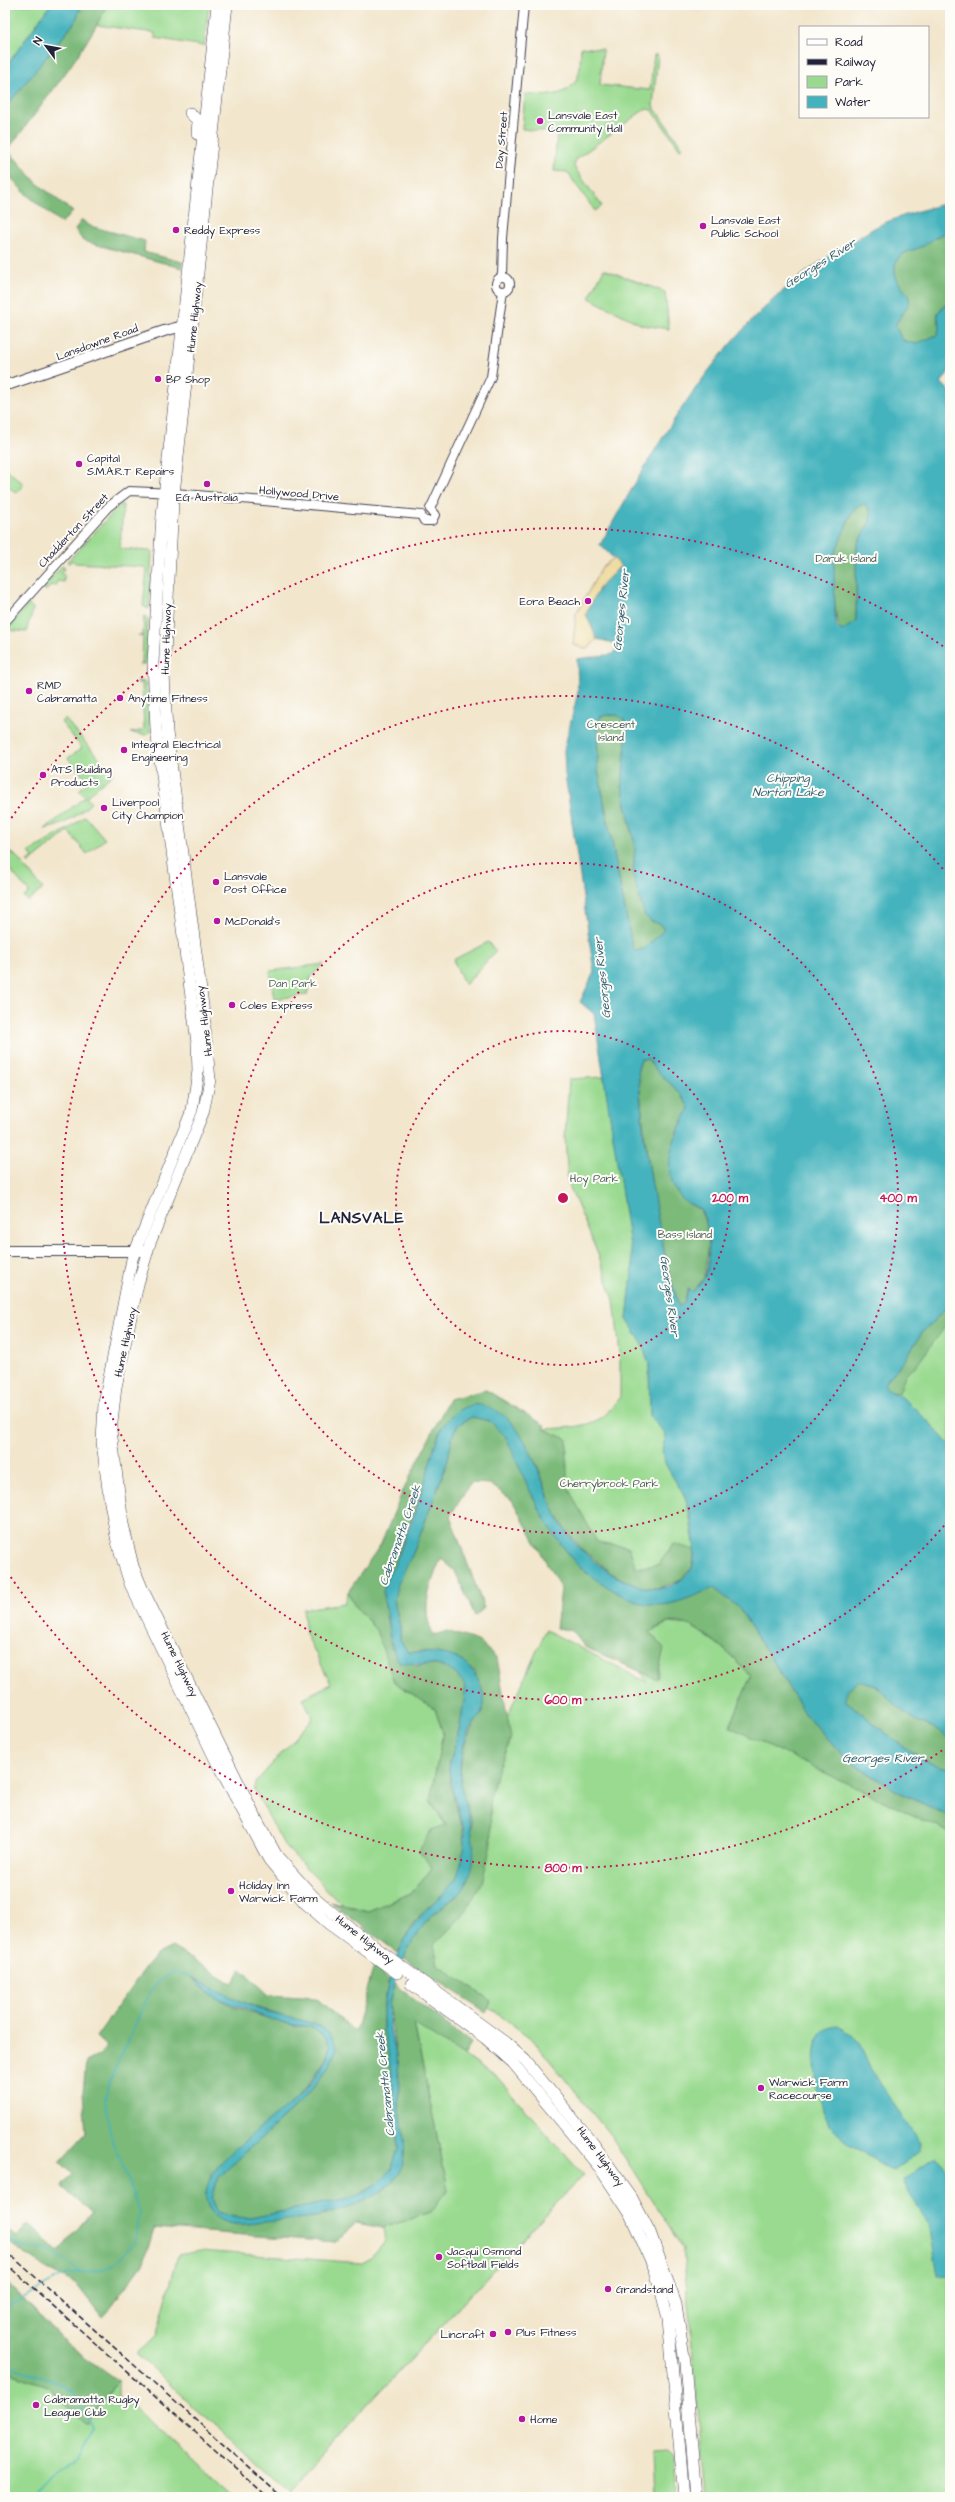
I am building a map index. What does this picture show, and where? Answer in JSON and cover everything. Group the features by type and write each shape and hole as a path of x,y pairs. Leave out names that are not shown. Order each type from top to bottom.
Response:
{"highway":[{"name":"Hume Highway","path":"188,327 201,168 217,5"},
{"name":"Hume Highway","path":"227,5 188,327 154,632 154,705 197,1043 198,1071 192,1110 136,1250 120,1317 102,1416 103,1455 117,1542 125,1571 218,1765 268,1860 304,1902 329,1924 380,1956 416,1982 485,2038 513,2063 589,2146 632,2198 650,2232 672,2288 685,2363 696,2497"},
{"path":"201,168 196,151 198,121 190,113 200,109 207,102"},
{"name":"Hume Highway","path":"169,492 165,638 165,703 203,1006 210,1080 200,1120 148,1251 128,1325 115,1392 111,1430 123,1524 133,1566 226,1758 277,1856 313,1896 380,1956"},
{"name":"Hume Highway","path":"589,2146 629,2212 648,2252 661,2289 671,2339 684,2497"}],"main road":[{"name":"Lansdowne Road","path":"7,385 188,327"},
{"path":"5,1251 148,1251"}],"street":[{"name":"Day Street","path":"430,509 491,377 503,291 508,289 510,283 508,279 502,277 503,238 524,5"},
{"name":"Chadderton Street","path":"5,622 117,498 129,491 169,492"},
{"name":"Hollywood Drive","path":"169,492 421,515"},
{"path":"430,509 435,514 432,521 424,521 421,515 424,510 430,509"}],"green space":[{"path":"5,5 50,5 5,68"},
{"path":"82,5 209,5 204,46 155,38 155,33 75,22"},
{"path":"82,5 107,5 86,43 74,61 8,150 37,183 73,212 61,223 26,194 5,171 5,108 75,22"},
{"path":"581,47 603,49 600,85 650,90 654,55 658,55 653,106 683,148 680,149 652,110 645,109 576,159 574,167 602,206 595,211 567,172 554,171 557,133 522,129 525,94 547,95 562,92 568,89 574,83 579,73"},
{"path":"82,220 90,226 145,241 144,252 182,262 182,268 83,241 75,229"},
{"path":"950,230 950,302 944,306 937,318 940,326 937,335 916,344 902,340 895,325 909,304 909,295 897,280 895,274 896,262 899,257 905,253 923,246 939,235"},
{"path":"604,269 665,292 669,329 642,325 589,298"},
{"path":"5,468 24,484 16,493 5,484"},
{"path":"121,504 123,505 120,549 152,551 149,609 143,606 147,570 145,567 75,563 72,560 69,564 67,562"},
{"name":"Daruk Island","path":"864,504 869,509 871,514 868,525 857,546 856,621 842,632 839,627 835,608 834,557 839,541 851,514 855,508"},
{"path":"62,566 65,568 61,573 64,575 64,582 57,581 56,586 51,585 46,591 43,587"},
{"path":"28,604 33,608 27,632 7,630"},
{"path":"144,615 148,619 146,664 139,665 142,663 143,637 138,635 143,636"},
{"path":"138,680 146,683 150,732 147,735 130,733 144,730 142,683 137,683"},
{"name":"Crescent Island","path":"617,715 624,719 627,731 622,786 635,846 633,875 651,921 660,924 664,930 644,949 635,951 632,946 597,765 598,723 600,717"},
{"path":"65,719 113,774 86,797 91,803 81,812 58,826 45,829 85,797 79,790 88,782 68,758 82,748 61,722"},
{"path":"85,816 105,839 87,854 68,831 29,863 27,862 33,857 29,852 71,827"},
{"path":"5,850 15,855 43,889 28,901 24,897 29,892 7,866 5,867"},
{"path":"488,942 496,951 465,985 453,960"},
{"name":"Dan Park","path":"324,964 311,977 307,995 274,999 270,971"},
{"name":"Bass Island","path":"641,1059 648,1059 658,1072 681,1095 689,1109 676,1133 683,1200 700,1210 707,1226 709,1243 704,1278 692,1292 687,1289 685,1301 679,1307 663,1249 652,1189 638,1069"},
{"name":"Cherrybrook Park","path":"605,1077 633,1265 627,1319 640,1340 649,1363 650,1416 666,1435 662,1454 687,1502 695,1550 658,1588 584,1551 544,1429 575,1427 591,1423 604,1416 620,1397 620,1354 614,1300 597,1251 568,1183 565,1138 569,1079"},
{"path":"950,1304 950,1446 930,1423 889,1392"},
{"path":"950,1304 950,1320 916,1366 905,1375 899,1393 889,1392 885,1387 887,1380 904,1361 922,1333"},
{"path":"486,1390 546,1426 544,1429 567,1439 567,1486 597,1542 629,1547 636,1568 659,1564 673,1544 695,1550 692,1568 679,1581 658,1588 638,1587 611,1573 584,1551 566,1531 552,1507 537,1464 476,1404 460,1410 448,1420 439,1432 427,1476 383,1594 391,1647 416,1666 431,1664 450,1670 466,1686 462,1718 449,1769 450,1783 463,1833 464,1846 462,1860 457,1876 451,1886 426,1909 413,1924 398,1953 330,1902 368,1911 411,1893 432,1868 419,1851 431,1830 446,1825 430,1800 443,1733 435,1709 394,1682 376,1630 353,1603 348,1592 381,1544 402,1493 449,1399"},
{"path":"472,1417 490,1421 506,1437 544,1518 566,1550 586,1573 675,1602 714,1588 739,1608 808,1718 848,1760 900,1793 950,1816 950,1833 730,1727 751,1675 724,1649 701,1632 689,1626 678,1623 667,1623 650,1632 664,1648 657,1679 585,1647 571,1630 556,1628 561,1589 512,1500 490,1484 471,1483 450,1516 484,1608 475,1616 455,1571 441,1558 430,1587 427,1616 434,1635 447,1631 478,1641 497,1658 511,1738 497,1770 490,1799 491,1844 482,1883 462,1916 434,1945 438,1964 491,2001 486,2012 403,1958 413,1940 425,1924 432,1916 456,1897 471,1828 470,1818 462,1792 460,1770 461,1760 466,1740 482,1712 475,1671 423,1652 408,1652 400,1639 400,1627 394,1600 396,1586 414,1551 447,1463 453,1434 459,1424"},
{"path":"348,1592 353,1603 376,1630 395,1682 435,1709 443,1733 430,1800 446,1826 452,1845 411,1893 368,1911 340,1903 284,1845 254,1789 255,1783 313,1718 303,1698 331,1684 306,1634 303,1609 344,1603"},
{"name":"Warwick Farm Racecourse","path":"668,1623 690,1625 719,1645 752,1675 731,1724 950,1822 950,2497 706,2497 683,2249 611,2136 533,2040 419,1955 485,1767 546,1630 647,1682 640,1671 657,1678 650,1632"},
{"path":"858,1680 877,1686 902,1711 919,1722 939,1730 950,1741 950,1769 928,1762 902,1746 845,1700 845,1691"},
{"path":"172,1947 232,1984 241,1969 269,1995 316,1998 355,2032 374,1966 389,1980 383,2008 383,2029 391,2065 398,2149 392,2169 374,2187 354,2197 251,2218 233,2217 218,2212 212,2199 218,2178 300,2102 337,2048 329,2033 220,1993 193,1978 202,1988 225,2003 292,2025 313,2028 327,2040 330,2045 324,2062 313,2079 297,2097 280,2114 211,2174 208,2206 228,2223 319,2217 363,2202 385,2189 400,2171 402,2127 398,2070 389,2002 394,1984 471,2043 464,2056 414,2024 448,2190 431,2212 383,2228 356,2223 335,2242 154,2228 144,2262 113,2305 102,2317 77,2285 44,2267 5,2240 5,2228 17,2237 28,2224 59,2251 92,2213 61,2186 73,2174 60,2162 86,2133 83,2093 86,2062 98,2056 107,2047 96,2037 145,1968 156,1955"},
{"name":"Jacqui Osmond Softball Fields","path":"414,2023 497,2077 583,2175 288,2490 136,2354 156,2337 178,2255 200,2251 362,2263 371,2258 385,2242 383,2228 431,2212 448,2190"},
{"path":"5,2280 66,2343 118,2381 86,2424 47,2386 5,2371"},
{"path":"5,2371 47,2386 86,2424 118,2381 118,2397 135,2408 233,2497 5,2497"},
{"path":"667,2450 673,2457 676,2497 653,2497 651,2451"}],"sand":[{"name":"Eora Beach","path":"614,558 621,565 600,587 586,614 597,639 588,649 573,645 576,614 602,567"}],"water":[{"path":"50,5 82,5 75,22 5,108 5,68"},
{"name":"Chipping Norton Lake","path":"950,202 950,230 939,235 923,246 905,253 899,257 896,262 895,274 901,286 909,295 909,304 895,325 902,340 916,344 937,335 940,326 937,313 950,302 950,370 941,383 950,391 950,1013 948,1020 950,1028 950,1304 922,1333 904,1361 887,1380 885,1387 889,1391 901,1396 916,1409 950,1446 950,1741 939,1730 919,1722 902,1711 877,1686 858,1681 846,1691 845,1700 902,1746 928,1762 950,1769 950,1816 900,1793 848,1760 808,1718 739,1608 714,1588 687,1599 666,1605 652,1605 626,1598 588,1574 572,1558 549,1526 530,1491 506,1437 490,1421 472,1417 459,1424 453,1434 447,1463 414,1551 397,1586 394,1600 400,1627 400,1639 408,1652 442,1654 461,1660 475,1675 484,1695 483,1709 470,1729 462,1751 460,1763 462,1788 473,1844 474,1858 471,1871 463,1889 430,1918 415,1937 399,1970 389,2003 392,2039 399,2070 399,2102 405,2148 402,2166 391,2183 382,2191 367,2200 337,2211 302,2218 247,2224 233,2224 224,2221 215,2216 207,2203 206,2193 212,2175 226,2158 244,2141 287,2107 306,2088 321,2068 330,2046 325,2037 311,2027 281,2023 216,1998 191,1977 270,2013 315,2024 329,2033 337,2048 328,2070 300,2102 218,2178 212,2199 218,2212 233,2217 251,2218 354,2197 374,2187 392,2169 398,2149 391,2065 383,2029 383,2008 389,1981 403,1941 424,1911 442,1895 457,1877 462,1859 465,1833 452,1789 449,1768 460,1726 466,1686 451,1670 443,1667 399,1662 391,1642 383,1590 397,1559 417,1507 436,1440 446,1422 459,1410 474,1405 485,1406 502,1414 515,1427 526,1443 557,1517 566,1532 577,1545 607,1571 624,1581 642,1587 660,1588 676,1583 691,1570 694,1556 694,1546 688,1506 684,1495 663,1458 662,1451 666,1435 650,1416 649,1363 640,1340 627,1319 633,1265 594,1014 580,1002 594,972 565,774 564,750 578,692 577,659 614,654 618,644 597,639 586,614 600,587 621,566 600,545 676,417 704,377 734,340 767,305 805,273 847,245 889,221","holes":["864,504 869,509 871,514 868,525 857,546 856,621 842,631 837,627 835,615 834,556 851,514 855,508","617,715 624,720 627,731 622,786 635,846 633,875 645,916 651,921 660,924 664,930 644,949 635,951 632,946 597,765 597,729 600,717","641,1059 648,1059 658,1072 681,1095 689,1109 678,1131 670,1154 670,1177 682,1199 698,1208 704,1216 708,1233 709,1254 704,1278 692,1292 688,1289 685,1301 679,1307 667,1266 657,1214 644,1137 638,1069"]},
{"path":"838,2026 852,2034 860,2044 869,2065 888,2096 921,2143 920,2151 893,2171 862,2152 838,2134 827,2121 822,2109 815,2078 815,2048 819,2037 826,2029"},
{"path":"936,2157 950,2172 950,2275 938,2276 929,2224 908,2193 903,2180"}],"waterway":[{"name":"Cabramatta Creek","path":"5,2308 62,2276 107,2268 119,2260 134,2243 139,2211 110,2132 105,2099 109,2082 151,1990 160,1980 169,1974 179,1973 192,1977"},
{"path":"5,2238 25,2248 50,2250 81,2273"},
{"name":"Cabramatta Creek","path":"5,2365 51,2379 72,2392 92,2427 82,2443 79,2458 59,2470 48,2479 33,2497"}],"railway":[{"path":"5,2250 282,2497"},
{"path":"5,2263 268,2497"}],"place":[{"name":"Lansvale East Community Hall","path":"540,121"},
{"name":"Lansvale East Public School","path":"703,226"},
{"name":"Reddy Express","path":"176,230"},
{"name":"BP Shop","path":"158,379"},
{"name":"Capital S.M.A.R.T Repairs","path":"79,464"},
{"name":"EG Australia","path":"207,484"},
{"name":"Eora Beach","path":"588,601"},
{"name":"RMD Cabramatta","path":"29,691"},
{"name":"Anytime Fitness","path":"120,698"},
{"name":"Integral Electrical Engineering","path":"124,750"},
{"name":"ATS Building Products","path":"43,775"},
{"name":"Liverpool City Champion","path":"104,808"},
{"name":"Lansvale Post Office","path":"216,882"},
{"name":"McDonald's","path":"217,921"},
{"name":"Coles Express","path":"232,1005"},
{"name":"Holiday Inn Warwick Farm","path":"231,1891"},
{"name":"Warwick Farm Racecourse","path":"761,2088"},
{"name":"Jacqui Osmond Softball Fields","path":"439,2257"},
{"name":"Grandstand","path":"608,2289"},
{"name":"Plus Fitness","path":"508,2332"},
{"name":"Lincraft","path":"493,2334"},
{"name":"Cabramatta Rugby League Club","path":"36,2405"},
{"name":"Home","path":"522,2419"}],"district":[{"name":"LANSVALE","path":"362,1218"}],"water label":[{"name":"Georges River","path":"820,263"},
{"name":"Georges River","path":"621,610"},
{"name":"Georges River","path":"602,978"},
{"name":"Georges River","path":"670,1296"},
{"name":"Georges River","path":"883,1758"}],"park label":[{"name":"Hoy Park","path":"594,1178"}]}
